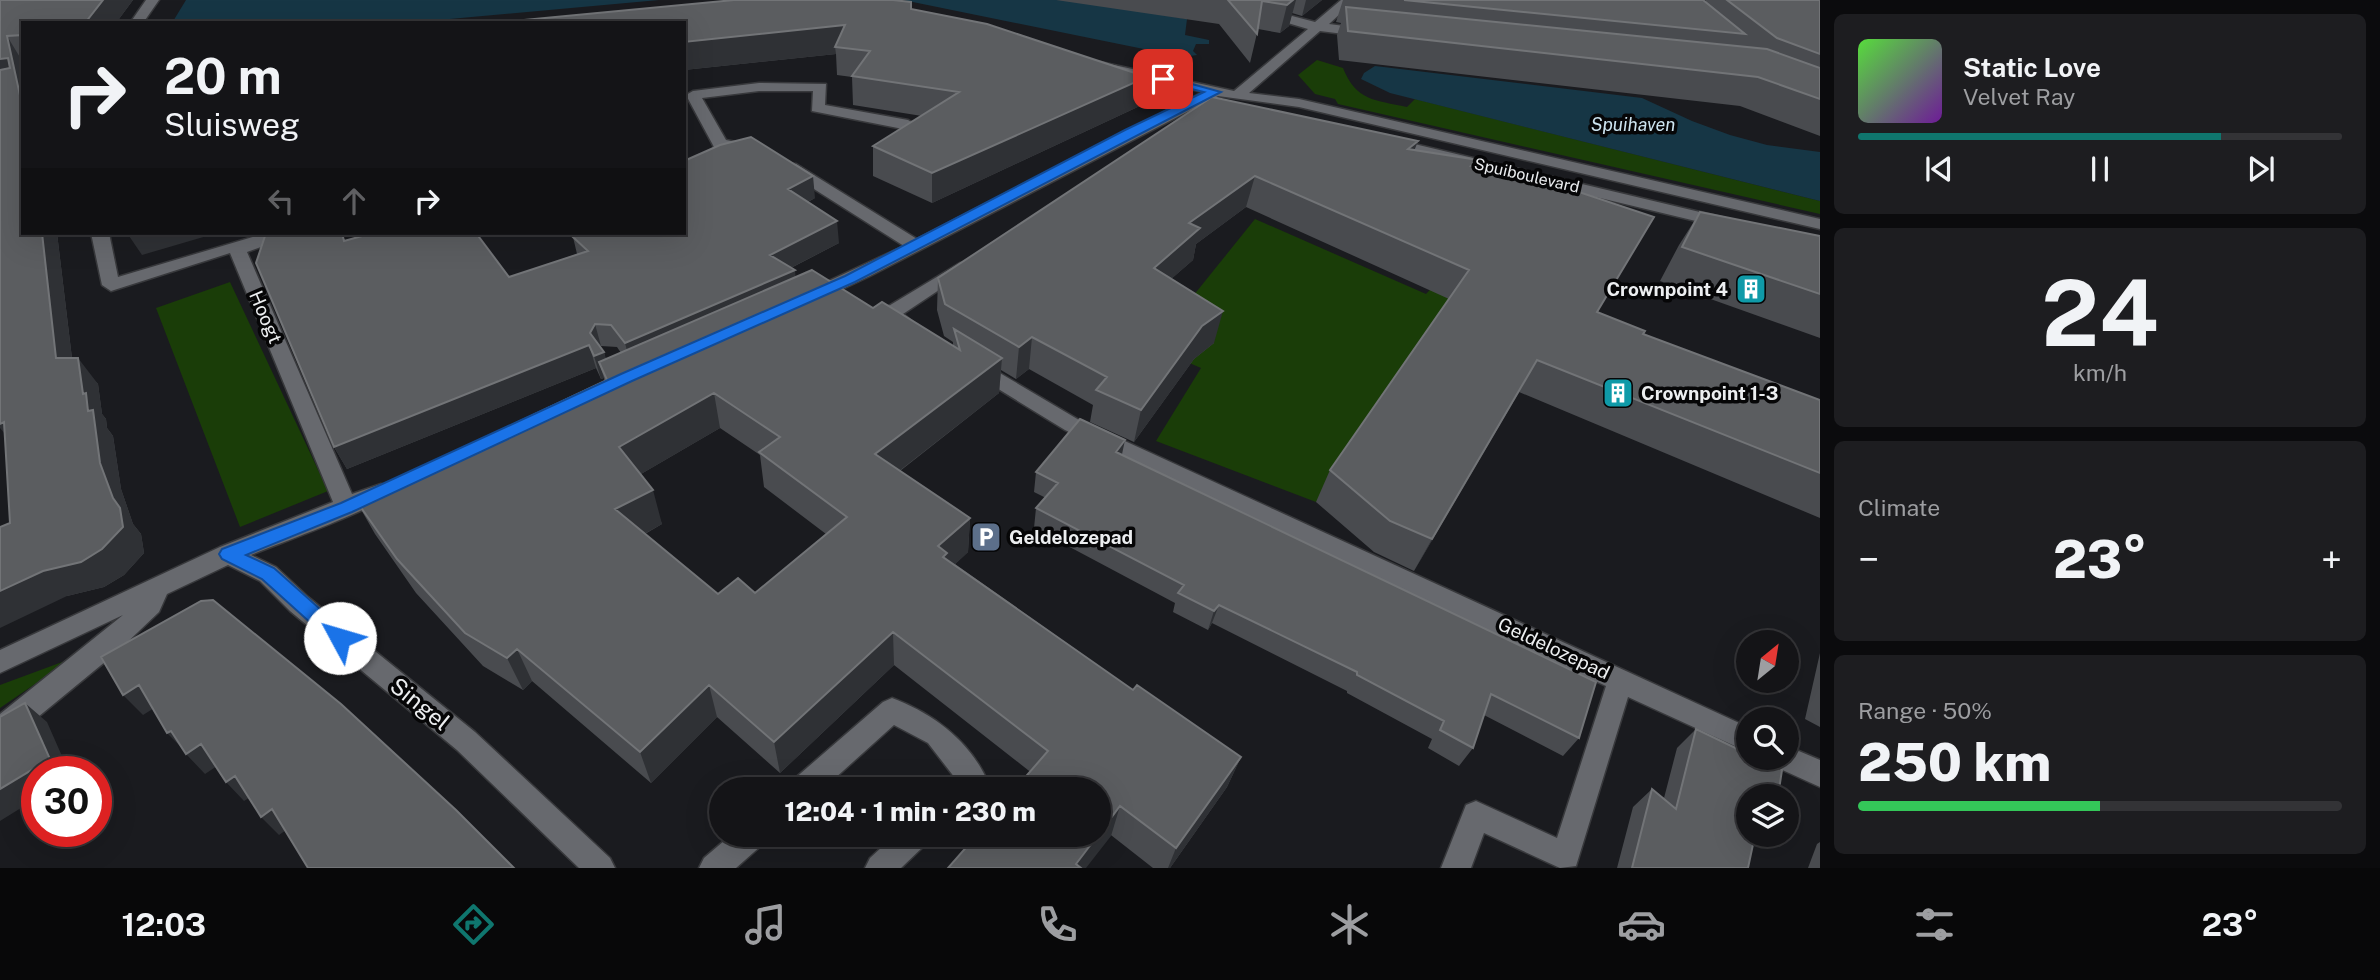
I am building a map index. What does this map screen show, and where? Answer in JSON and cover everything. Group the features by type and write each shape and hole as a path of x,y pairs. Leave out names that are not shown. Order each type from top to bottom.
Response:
{"street":[{"path":"137,21 153,0"},
{"path":"1215,0 1317,27 1385,34"},
{"path":"1237,96 1349,0"},
{"name":"Spuiboulevard","path":"1085,60 1215,92 1312,106 1820,224"},
{"path":"908,125 817,108 821,87 759,87 693,95 720,144 769,154 881,221 916,246"},
{"path":"788,307 916,246 1129,132 1215,92"},
{"name":"Spuiboulevard","path":"1237,96 1289,121"},
{"path":"1129,132 1131,160"},
{"name":"Spuiboulevard","path":"1370,139 1743,228"},
{"path":"100,235 111,285 236,246 238,250 277,235"},
{"name":"Hoogt","path":"238,250 346,508"},
{"path":"925,335 889,314 970,262"},
{"name":"Geldelozepad","path":"960,357 1072,425 1736,734"},
{"path":"0,662 228,554 346,508 395,485"},
{"name":"Singel","path":"228,554 268,573 299,604 466,741 600,868"},
{"path":"0,728 18,718 108,644 150,605 157,589"},
{"name":"Geldelozepad","path":"1456,868 1476,815 1566,856 1621,679"},
{"path":"817,777 892,710 937,734 971,777"},
{"path":"1799,764 1820,774"},
{"path":"714,868 738,847"},
{"path":"880,868 902,847"}],"green space":[{"path":"1317,60 1343,68 1354,87 1376,100 1407,107 1415,99 1820,201 1820,214 1338,104 1335,99 1315,94 1298,75"},
{"path":"1507,208 1429,342 1316,502 1156,441 1201,368 1152,347 1255,219 1426,294"},
{"path":"230,282 328,491 240,527 156,308"},
{"path":"73,658 0,708 0,685"}],"water":[{"path":"186,0 659,0 428,21 173,21"},
{"path":"903,0 1074,0 1187,19 1185,35 1209,40 1209,44 1196,44 1193,51 1197,55 1183,57"},
{"name":"Spuihaven","path":"1375,66 1642,98 1730,135 1767,145 1820,152 1820,201 1390,93 1361,79 1364,73"}],"building":[{"path":"0,0 103,0 87,21 21,21 21,35 7,36 21,100 21,235 42,235 56,358 78,358 83,394 86,393 88,411 93,410 100,463 113,498 120,508 123,527 102,549 81,562 43,571 0,591 0,527 10,523 4,422 0,424 0,70 10,68 8,58 0,59"},
{"path":"734,0 893,0 911,2 911,9 987,24 1147,77 932,173 873,146 959,92 852,76 870,51 835,47 845,25 686,42 686,21 514,21"},
{"path":"1228,0 1293,0 1287,5 1262,1 1257,34"},
{"path":"1404,0 1703,0 1745,34"},
{"path":"1727,0 1820,0 1820,54 1777,38"},
{"path":"1346,7 1767,49 1820,68 1820,99 1758,77 1348,31"},
{"path":"1212,97 1418,141 1408,149 1478,160 1471,166 1537,178 1654,217 1597,312 1645,331 1643,334 1820,400 1820,473 1537,360 1432,539 1390,521 1330,470 1469,270 1255,176 1189,223 1200,228 1154,268 1223,311 1202,326 1141,410 1096,390 1107,377 1032,337 1019,347 945,304 938,278"},
{"path":"751,137 813,176 788,189 837,221 770,255 795,270 625,343 611,325 595,324 590,333 604,352 594,356 589,345 334,447 256,263 265,235 342,235 344,241 366,235 478,235 509,277 588,251 573,237 578,235 686,235 686,160 720,145"},
{"path":"1700,212 1820,236 1820,294 1682,247"},
{"path":"812,270 873,308 882,302 960,350 954,329 1002,358 875,454 970,518 938,546 947,553 943,557 1133,690 1137,685 1241,757 1176,848 1120,806 1111,818 1111,777 1025,777 1048,751 893,632 774,742 709,685 640,752 517,649 507,658 465,633 397,559 355,499 607,380 599,362","holes":["714,393 780,437 759,452 847,517 755,593 738,578 718,594 615,509 653,490 619,447"]},
{"path":"1080,419 1125,440 1116,452 1596,682 1579,738 1491,694 1473,748 1440,730 1444,721 1357,675 1357,672 1219,605 1214,611 1178,593 1184,585 1036,508 1058,483 1036,472"},
{"path":"213,600 341,704 456,810 514,868 308,868 272,809 261,817 235,776 226,782 201,744 186,754 171,731 167,733 139,685 123,695 101,657 201,601"},
{"path":"25,703 49,756 21,756 21,776 0,789 0,717"},
{"path":"1696,729 1736,748 1736,770 1782,770 1780,784 1736,784 1736,847 1752,847 1748,868 1632,868 1652,789 1676,809"},
{"path":"966,847 1089,847 1076,864 1081,868 948,868"}],"place":[{"name":"Crownpoint 4","path":"1751,289"},
{"name":"Crownpoint 1-3","path":"1618,393"},
{"name":"Geldelozepad","path":"986,537"}],"route":[{"path":"340,638 299,604 268,573 228,554 346,508 626,378 850,279 1129,132 1215,92 1163,79"}]}
